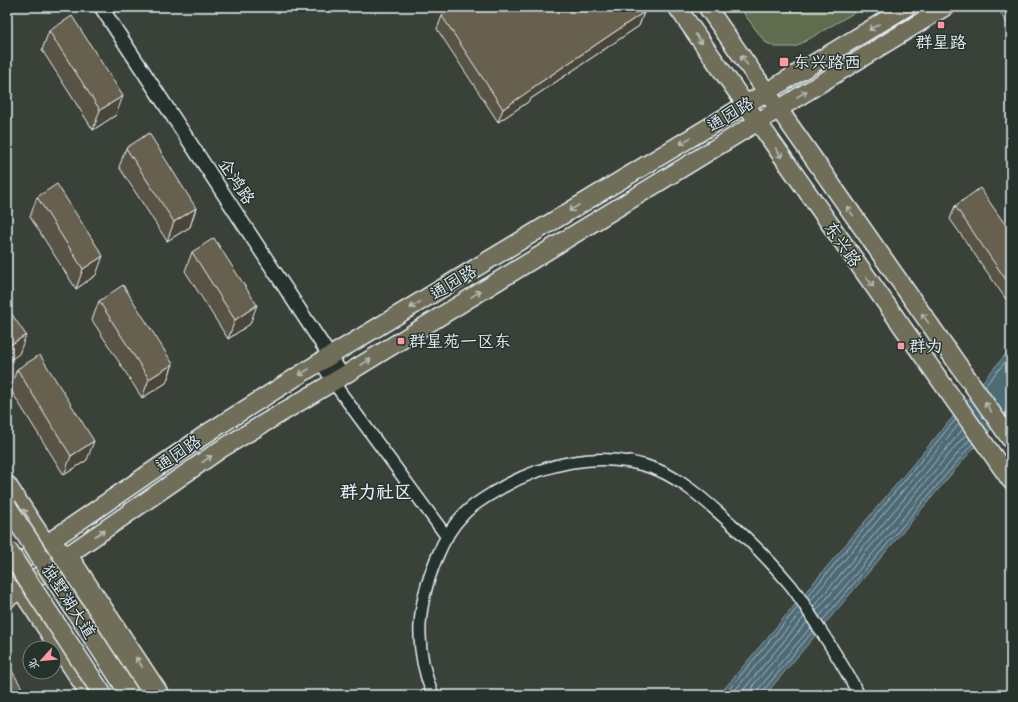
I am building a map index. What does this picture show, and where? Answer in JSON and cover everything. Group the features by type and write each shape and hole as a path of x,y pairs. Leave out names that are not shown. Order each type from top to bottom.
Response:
{"highway":[{"name":"独墅湖大道","path":"7,506 130,695"},
{"path":"46,544 63,559 160,695"},
{"name":"独墅湖大道","path":"7,549 103,695"}],"main road":[{"name":"东兴路","path":"676,7 1011,481"},
{"name":"东兴路","path":"707,7 1007,435"},
{"name":"通园路","path":"7,570 209,432 766,91 907,7"},
{"name":"通园路","path":"14,594 221,449 338,379 756,121 945,7"},
{"path":"7,484 46,544"},
{"path":"30,555 122,695"},
{"path":"63,559 146,695"},
{"path":"7,570 14,594 90,695"}],"street":[{"name":"企鸿路","path":"101,7 338,379"},
{"path":"338,379 447,537"},
{"path":"433,695 422,657 419,622 421,606 431,572 447,537 457,521 468,510 500,488 534,471 553,465 583,460 602,460 636,464 666,474 706,501 748,538 780,572 797,594 859,695"}],"green space":[{"path":"739,7 864,7 795,47 775,47 765,42"}],"water":[{"path":"996,7 1011,7 1011,29"},
{"path":"1011,348 1011,407 964,459 765,695 719,695"}],"building":[{"path":"455,7 640,7 644,12 503,109 442,16"},
{"path":"72,16 123,96 100,110 49,31"},
{"path":"149,133 196,208 174,222 126,148"},
{"path":"57,184 103,256 83,269 37,197"},
{"path":"980,188 1011,233 1011,287 955,206"},
{"path":"214,238 257,305 235,320 192,252"},
{"path":"123,285 173,364 149,379 99,301"},
{"path":"7,307 26,335 7,347"},
{"path":"40,355 94,441 71,456 17,369"},
{"path":"7,662 26,695 7,695"}],"place":[{"name":"群星路","path":"941,25"},
{"name":"东兴路西","path":"784,62"},
{"name":"群星苑一区东","path":"401,341"},
{"name":"群力","path":"901,346"}],"district":[{"name":"群力社区","path":"376,492"}]}
